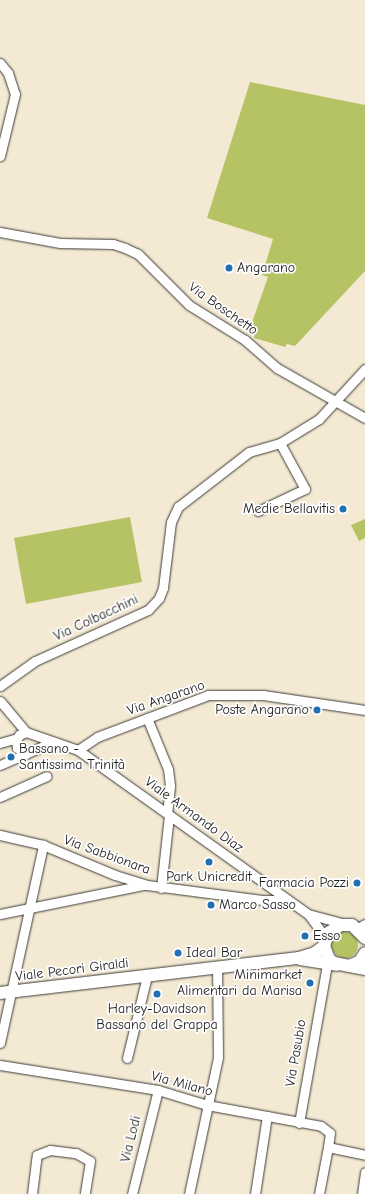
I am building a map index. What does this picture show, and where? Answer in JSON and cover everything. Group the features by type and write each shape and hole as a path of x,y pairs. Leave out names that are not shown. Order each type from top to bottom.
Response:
{"main road":[{"name":"Viale Armando Diaz","path":"345,966 329,959 325,942 335,927 358,928"},
{"name":"Viale Pecori Giraldi","path":"6,993 299,958 315,953 325,942"},
{"path":"345,966 360,961 365,953"},
{"name":"Viale Pecori Giraldi","path":"299,958 345,966"},
{"path":"345,966 365,969"}],"street":[{"path":"0,63 8,73 15,94 0,156"},
{"name":"Via Boschetto","path":"0,232 60,243 113,244 138,254 189,305 245,340 277,368 365,418"},
{"name":"Via Colbacchini","path":"0,686 35,661 148,610 159,598 163,588 170,522 178,507 249,452 280,443 319,419 365,370"},
{"path":"258,511 305,489 280,443"},
{"name":"Via Angarano","path":"78,750 97,737 208,696 226,694 263,695 365,710"},
{"path":"0,701 23,735 37,743 35,749"},
{"name":"Via Sabbionara","path":"0,835 43,845 115,875 162,888 170,786 168,769 147,718"},
{"path":"0,743 23,735"},
{"path":"23,735 17,748 26,754"},
{"name":"Viale Armando Diaz","path":"23,735 61,743 78,750 308,914 358,928"},
{"path":"0,765 35,749 52,743 61,743"},
{"path":"0,797 47,776"},
{"name":"Via Sabbionara","path":"0,1043 6,993 29,907 43,845"},
{"path":"0,914 29,907 147,885"},
{"path":"162,888 262,900 274,900 283,897"},
{"name":"Viale Armando Diaz","path":"308,914 325,942"},
{"name":"Via Pasubio","path":"299,1123 327,964"},
{"path":"189,1194 218,1057 217,968"},
{"name":"Viale Pecori Giraldi","path":"128,1058 147,976"},
{"name":"Via Milano","path":"0,1065 158,1090 207,1105 321,1126 330,1132 328,1147"},
{"name":"Via Lodi","path":"132,1194 158,1090"},
{"path":"255,1194 267,1116"},
{"path":"319,1194 328,1147 365,1155"},
{"path":"32,1194 36,1155 50,1150 76,1153 90,1161 85,1194"},
{"path":"362,1194 365,1172"}],"green space":[{"path":"250,82 365,105 365,271 295,346 287,344 285,347 254,338 255,333 249,331 268,277 262,275 273,239 207,218"},
{"path":"130,517 142,582 26,604 14,538"},
{"path":"365,519 365,538 359,541 351,525"},
{"path":"345,932 354,936 358,945 354,954 345,958 336,954 332,945 336,936"}],"place":[{"name":"Angarano","path":"229,268"},
{"name":"Medie Bellavitis","path":"343,509"},
{"name":"Poste Angarano","path":"317,710"},
{"name":"Bassano - Santissima Trinità","path":"11,757"},
{"name":"Park Unicredit","path":"209,862"},
{"name":"Farmacia Pozzi","path":"357,883"},
{"name":"Marco Sasso","path":"211,905"},
{"name":"Esso","path":"305,936"},
{"name":"Ideal Bar","path":"178,953"},
{"name":"Minimarket Alimentari da Marisa","path":"310,983"},
{"name":"Harley-Davidson Bassano del Grappa","path":"157,994"}]}
